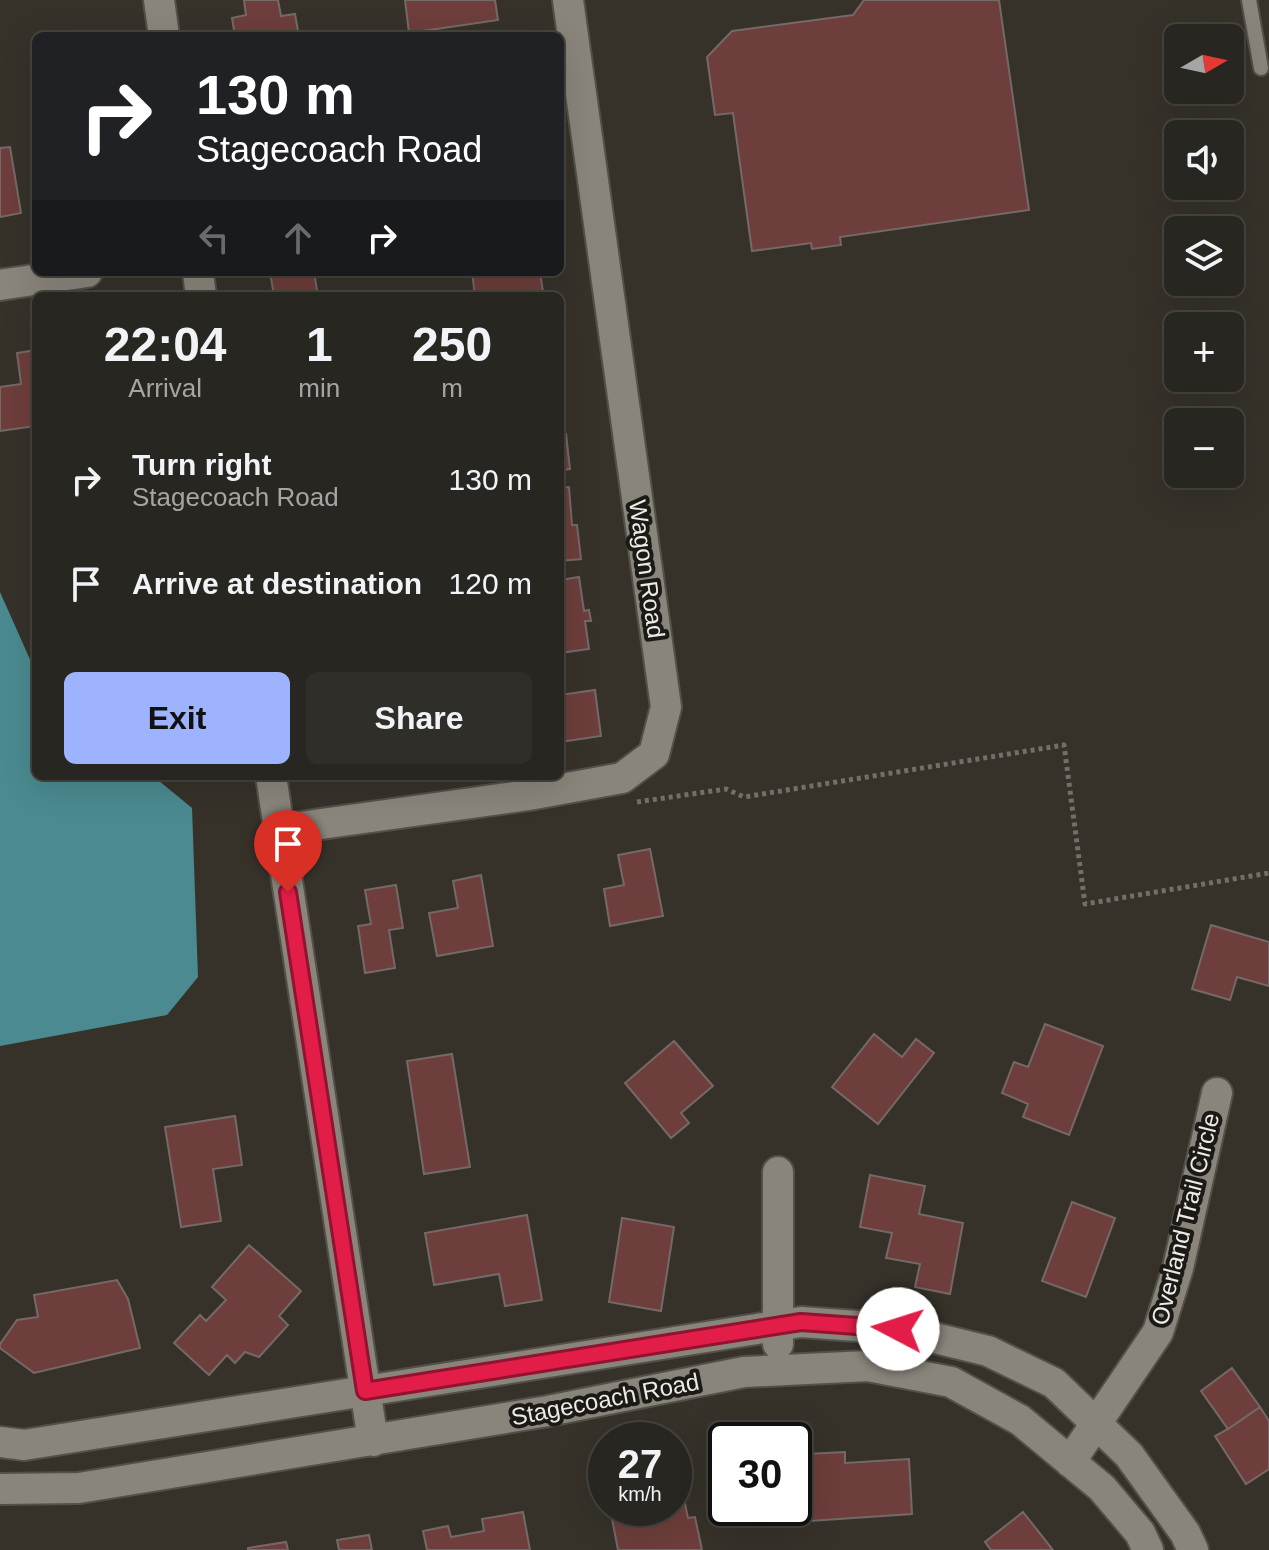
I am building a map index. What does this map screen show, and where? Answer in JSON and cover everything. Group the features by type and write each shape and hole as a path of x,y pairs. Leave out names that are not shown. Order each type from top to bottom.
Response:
{"street":[{"path":"159,0 163,32"},
{"name":"Wagon Road","path":"278,830 529,795 622,778 654,754 666,707 568,0"},
{"path":"0,285 60,276"},
{"path":"272,780 373,1441"},
{"name":"Overland Trail Circle","path":"1070,1462 1158,1332 1178,1268 1217,1093"},
{"path":"778,1172 777,1325 780,1370"},
{"name":"Stagecoach Road","path":"0,1442 24,1445 777,1325 801,1322 898,1329 988,1351 1054,1383 1129,1455 1185,1533 1193,1550"},
{"name":"Stagecoach Road","path":"0,1489 79,1488 548,1411 744,1372 868,1366 951,1382 1020,1420 1102,1488 1140,1533 1148,1550"}],"lane":[{"path":"1249,0 1261,68"}],"path":[{"path":"632,803 726,789 744,797 1064,745 1085,904 1269,873"}],"water":[{"path":"0,592 32,664 32,780 158,780 192,808 198,977 167,1015 0,1046"}],"building":[{"path":"244,0 278,0 281,16 295,14 298,32 234,32 232,18 246,15"},
{"path":"405,0 495,0 498,20 409,32"},
{"path":"864,0 999,0 1029,210 840,237 841,245 812,249 811,243 752,251 733,113 715,115 707,57 732,31 853,15"},
{"path":"10,147 21,213 0,217 0,148"},
{"path":"271,276 315,276 317,292 273,292"},
{"path":"472,276 541,276 543,292 474,292"},
{"path":"32,351 32,427 0,431 0,387 21,384 17,353"},
{"path":"564,434 566,434 570,469 564,470"},
{"path":"569,487 572,525 577,525 581,559 564,561 564,488"},
{"path":"579,577 584,611 589,610 591,621 585,621 589,649 564,652 564,579"},
{"path":"595,690 601,736 564,741 564,694"},
{"path":"650,849 663,916 610,926 604,889 624,885 618,855"},
{"path":"481,875 493,946 437,956 429,913 458,908 453,881"},
{"path":"396,885 403,928 389,930 395,968 365,973 358,926 371,924 365,890"},
{"path":"1211,925 1269,942 1269,986 1237,977 1230,1000 1192,989"},
{"path":"1045,1024 1103,1046 1069,1135 1023,1117 1028,1104 1002,1093 1014,1062 1028,1067"},
{"path":"874,1034 902,1057 916,1039 934,1053 878,1124 832,1087"},
{"path":"674,1041 713,1086 681,1113 689,1123 671,1138 625,1083"},
{"path":"452,1054 470,1167 424,1174 407,1061"},
{"path":"235,1116 242,1165 213,1169 221,1221 181,1227 165,1127"},
{"path":"870,1175 925,1186 919,1214 963,1223 950,1294 915,1287 920,1264 886,1258 892,1233 860,1227"},
{"path":"1072,1202 1115,1218 1086,1297 1042,1281"},
{"path":"527,1215 542,1300 505,1306 499,1274 434,1285 425,1233"},
{"path":"622,1218 674,1227 661,1311 609,1302"},
{"path":"249,1245 301,1291 279,1316 288,1325 259,1357 245,1352 235,1363 227,1355 209,1375 174,1343 200,1315 206,1321 226,1300 212,1287"},
{"path":"117,1280 128,1299 140,1348 34,1373 0,1348 17,1320 38,1317 34,1295"},
{"path":"1232,1368 1260,1407 1228,1429 1201,1391"},
{"path":"1260,1407 1269,1421 1269,1469 1246,1484 1215,1436"},
{"path":"845,1452 845,1463 909,1459 912,1514 812,1521 812,1454"},
{"path":"523,1512 530,1550 427,1550 423,1531 448,1526 451,1537 484,1531 482,1519"},
{"path":"1023,1512 1053,1550 991,1550 985,1542"},
{"path":"692,1517 695,1517 702,1550 618,1550 613,1526 692,1526"},
{"path":"369,1535 372,1550 339,1550 337,1540"},
{"path":"286,1542 288,1550 248,1550 248,1548"}],"route":[{"path":"288,892 365,1391 801,1322 898,1329"}]}
